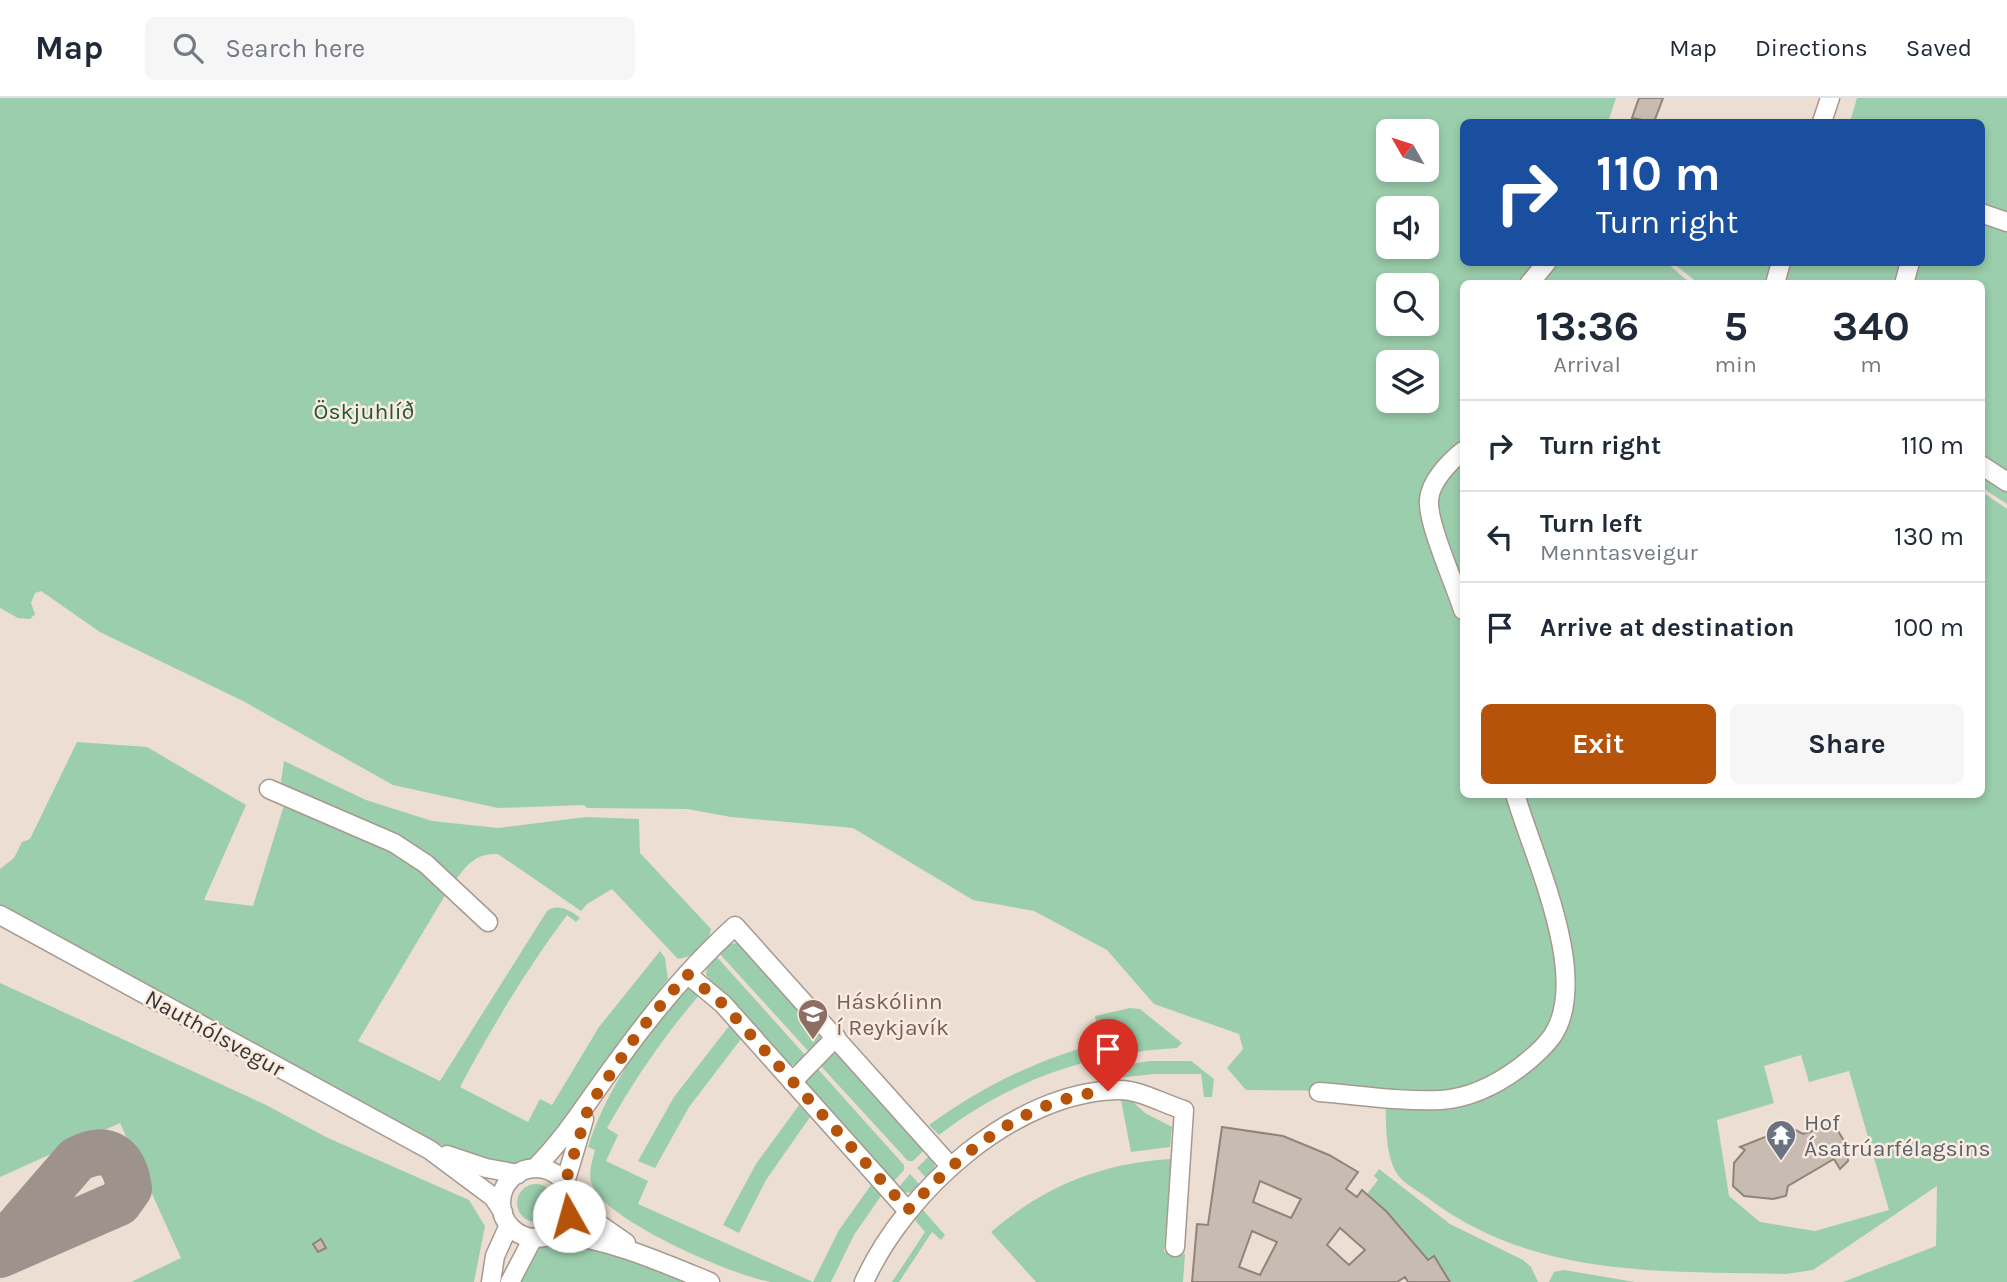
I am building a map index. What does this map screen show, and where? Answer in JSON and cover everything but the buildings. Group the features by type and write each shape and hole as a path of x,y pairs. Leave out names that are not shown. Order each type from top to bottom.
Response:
{"street":[{"path":"1823,119 1830,98"},
{"path":"1985,214 2007,222"},
{"path":"1532,280 1544,266"},
{"path":"1460,455 1435,482 1429,500 1431,519 1460,602"},
{"path":"1985,468 2007,482"},
{"path":"269,789 394,843 426,864 488,922"},
{"path":"1319,1092 1440,1100 1466,1095 1508,1077 1537,1053 1554,1034 1562,1014 1565,967 1559,936 1516,798"},
{"name":"Nauthólsvegur","path":"0,915 430,1150 493,1197 506,1219"},
{"path":"491,1282 495,1256 506,1219 504,1191 589,1106 640,1030 687,974 735,926 951,1167"},
{"path":"687,974 723,1004 908,1210"},
{"path":"792,1082 836,1037"},
{"path":"864,1282 882,1247 908,1210 951,1167 1003,1128 1058,1101 1101,1091 1136,1091 1152,1100 1184,1110 1175,1247"},
{"path":"565,1183 589,1106"},
{"name":"Nauthólsvegur","path":"430,1150 486,1168 526,1171"},
{"path":"526,1171 556,1174 565,1183 571,1205 569,1216 554,1233"},
{"path":"571,1205 641,1253"},
{"path":"506,1219 533,1238 554,1233 600,1241 641,1253 710,1282"},
{"path":"510,1282 533,1238"}],"green space":[{"name":"Öskjuhlíð","path":"0,98 1616,98 1609,119 1460,119 1460,266 1670,266 1687,280 1460,280 1460,798 1985,798 1985,494 2007,509 2007,1282 1843,1282 1936,1246 1937,1186 1813,1270 1786,1274 1647,1270 1557,1257 1514,1244 1472,1226 1401,1179 1393,1166 1388,1146 1385,1091 1246,1090 1227,1068 1243,1049 1239,1034 1154,1004 1107,950 1034,911 973,900 853,828 731,817 687,809 587,808 584,805 498,808 393,785 243,701 100,632 41,591 35,593 31,603 35,614 30,619 18,618 0,608","holes":["1801,1055 1809,1082 1849,1071 1889,1210 1815,1231 1760,1222 1729,1196 1717,1120 1774,1103 1764,1066"]},
{"path":"1857,98 2007,98 2007,504 1985,490 1985,280 1694,280 1677,266 1985,266 1985,119 1851,119"},
{"path":"77,742 147,747 246,805 204,900 253,906 285,802 391,851 411,863 447,892 358,1041 440,1081 547,911 564,908 580,918 576,922 567,915 537,957 460,1087 528,1122 540,1099 552,1105 599,1027 660,951 665,958 668,979 622,1038 582,1102 535,1156 510,1165 463,1154 433,1141 251,1045 0,905 0,869 14,858 22,842 30,839"},
{"path":"284,761 366,800 432,821 498,828 586,817 639,819 640,853 711,929 707,941 700,950 678,959 612,889 587,904 581,911 498,854 477,858 454,882 280,789"},
{"path":"738,943 821,1034 819,1043 810,1053 719,953 728,944"},
{"path":"716,956 806,1056 798,1064 788,1066 706,975 707,965"},
{"path":"0,983 264,1104 328,1138 469,1200 485,1226 474,1282 131,1282 181,1258 120,1123 0,1177"},
{"path":"690,987 700,994 650,1059 607,1128 618,1135 606,1161 648,1181 638,1204 813,1282 771,1282 753,1278 702,1258 673,1245 622,1215 603,1201 593,1187 590,1173 595,1150 588,1147 605,1104 640,1045 683,991"},
{"path":"1130,1008 1140,1009 1182,1043 1177,1048 1112,1056 1051,1073 993,1099 939,1135 929,1125 990,1086 1054,1057 1100,1043 1095,1016"},
{"path":"729,1026 741,1039 689,1107 655,1168 638,1161 674,1097"},
{"path":"837,1053 925,1149 913,1161 908,1161 819,1064 830,1054"},
{"path":"1151,1061 1191,1061 1214,1079 1212,1097 1204,1097 1201,1074 1153,1074 1110,1079 1107,1067"},
{"path":"816,1067 904,1165 904,1170 894,1181 806,1085 807,1076"},
{"path":"1129,1098 1145,1113 1172,1127 1170,1147 1131,1152 1121,1100"},
{"path":"799,1105 810,1117 766,1180 739,1233 723,1225 756,1164"},
{"path":"930,1155 934,1159 935,1171 927,1179 917,1168"},
{"path":"1171,1159 1164,1252 1185,1254 1183,1282 1036,1282 991,1232 1031,1202 1074,1180 1121,1166"},
{"path":"1379,1169 1450,1224 1523,1260 1531,1267 1538,1282 1450,1282 1434,1256 1428,1260 1398,1223 1367,1194 1378,1180 1374,1176"},
{"path":"910,1174 920,1185 913,1193 903,1192 899,1187"},
{"path":"536,1184 549,1190 555,1203 549,1216 536,1222 523,1216 517,1203 523,1190"},
{"path":"871,1185 881,1196 854,1235 831,1282 813,1282 839,1230"},
{"path":"923,1210 945,1235 941,1240 932,1232 899,1282 892,1282 925,1232 915,1220"},
{"path":"557,1241 618,1253 685,1282 517,1282 535,1247"},
{"path":"1564,1270 1635,1282 1549,1282 1554,1272"}],"taxiway":[{"path":"0,1248 76,1160 87,1155 105,1153 119,1161 129,1189 119,1203 0,1255"}],"place":[{"name":"Háskólinn í Reykjavík","path":"813,1041"},
{"name":"Hof Ásatrúarfélagsins","path":"1781,1162"}],"route":[{"path":"569,1216 570,1193 565,1183 589,1106 610,1070 687,974 723,1004 908,1210 951,1167 1003,1128 1058,1101 1108,1091"}]}
